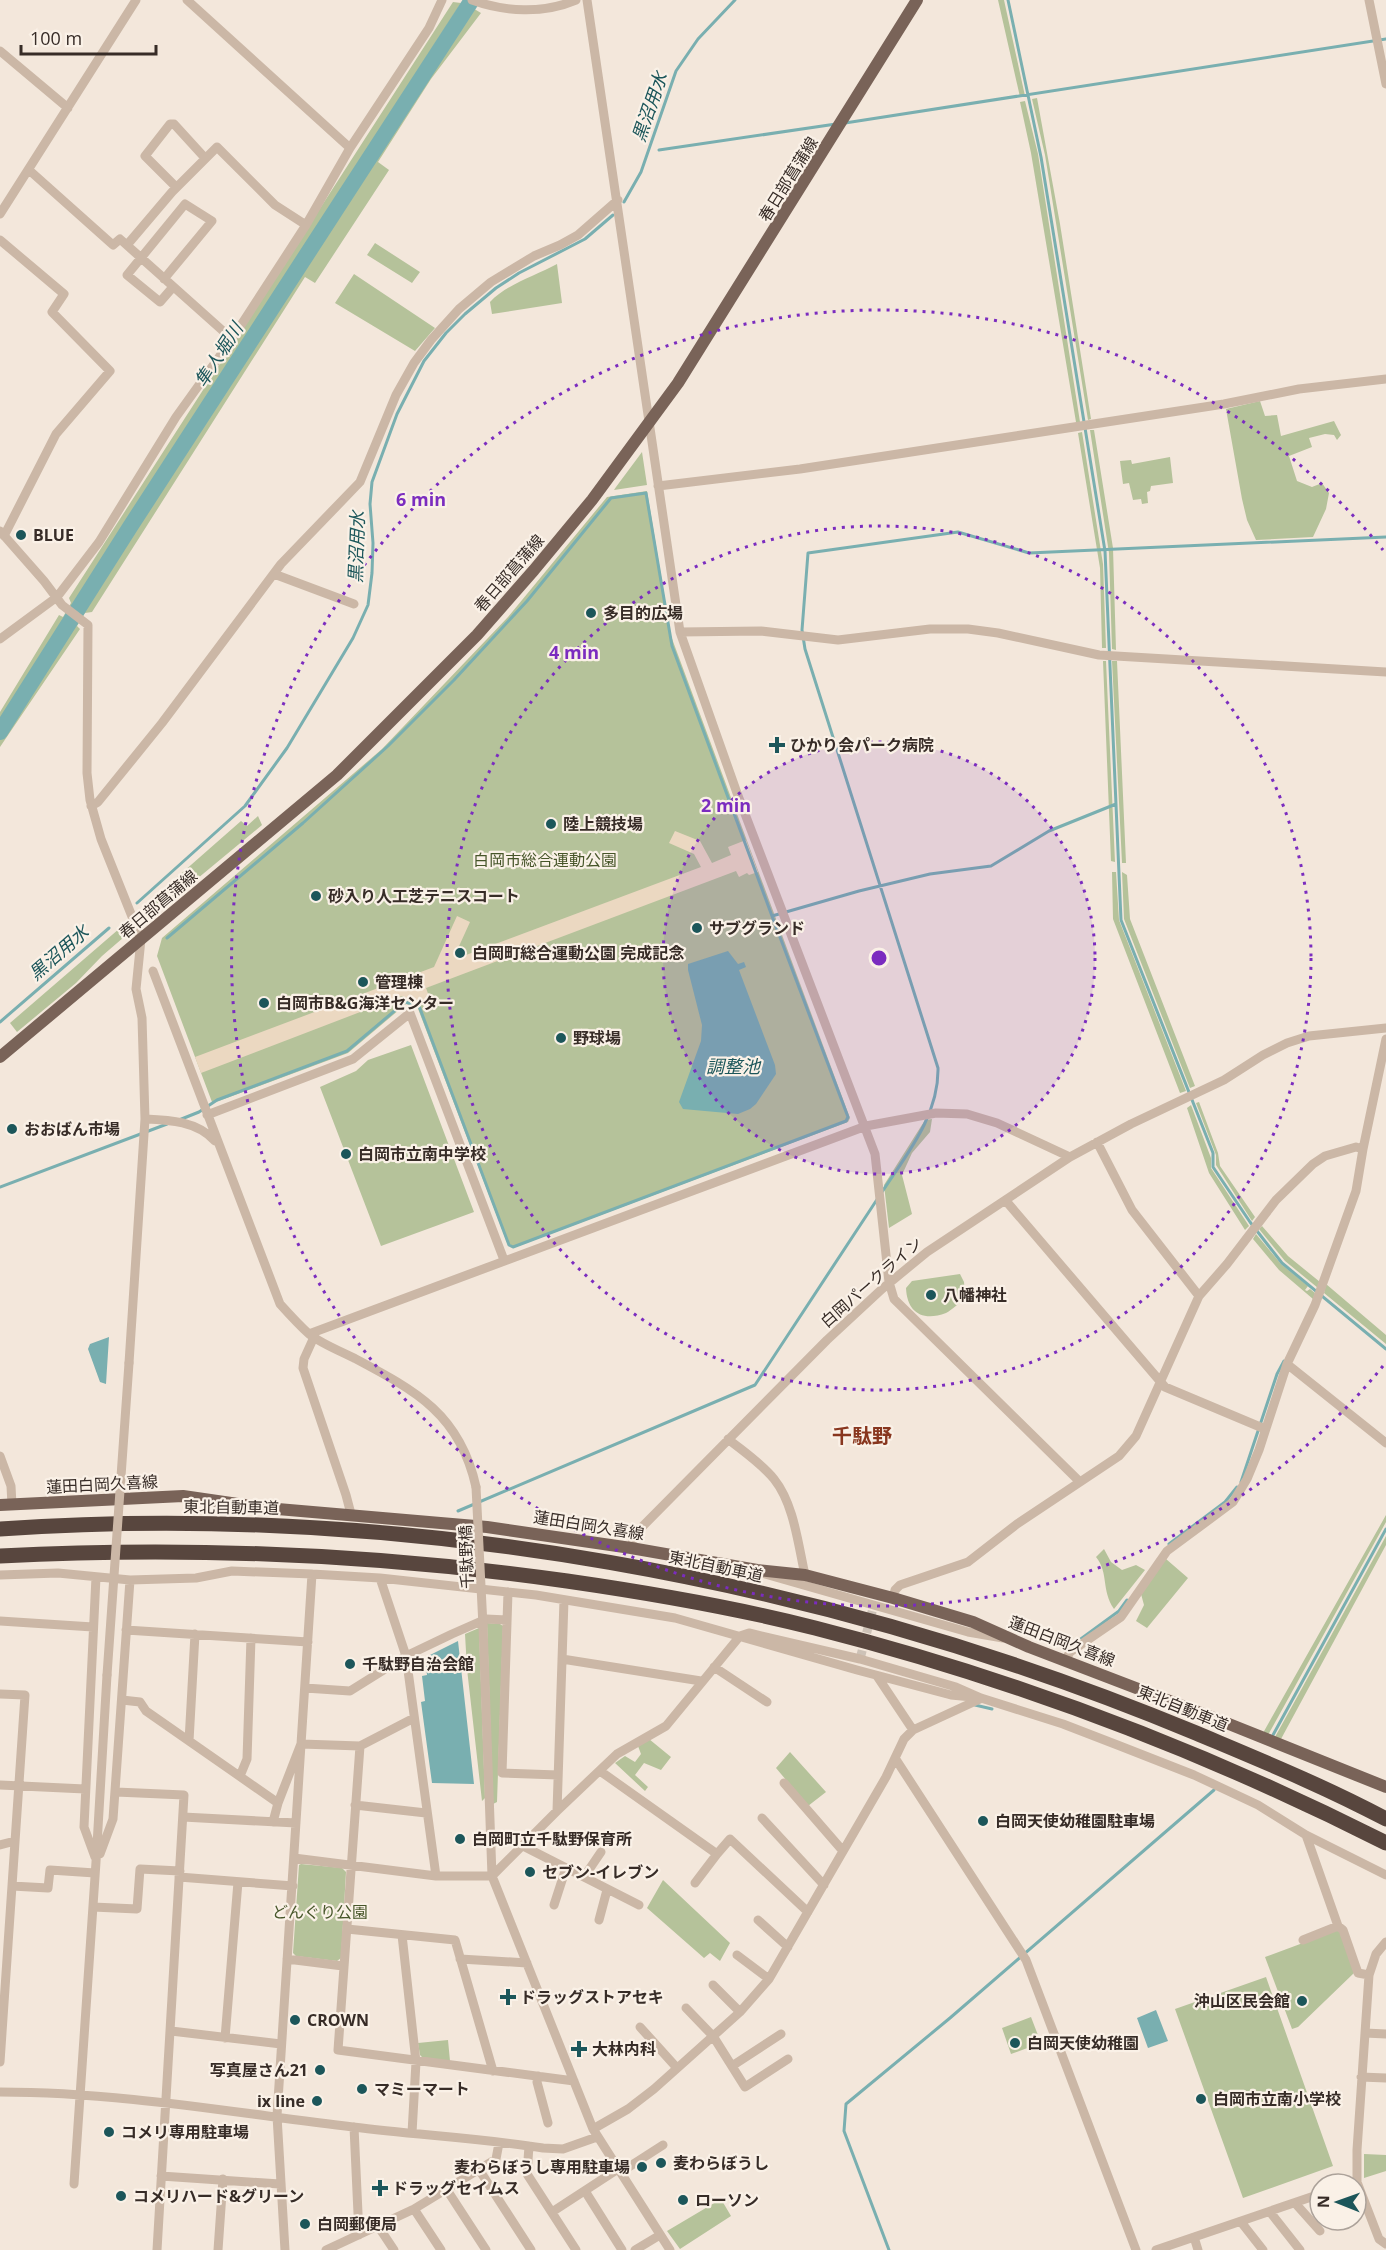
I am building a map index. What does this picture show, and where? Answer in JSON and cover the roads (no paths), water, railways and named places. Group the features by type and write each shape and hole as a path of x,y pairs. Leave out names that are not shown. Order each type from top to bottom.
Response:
{"highway":[{"name":"東北自動車道","path":"0,1529 188,1524 325,1528 502,1545 677,1575 895,1628 1046,1676 1121,1702 1266,1762 1386,1819"},
{"path":"0,1556 128,1551 258,1552 350,1558 509,1573 734,1609 813,1627 895,1650 1074,1708 1258,1781 1386,1843"}],"main road":[{"name":"春日部菖蒲線","path":"0,1057 337,775 477,635 534,570 592,500 650,422 709,336 917,0"},
{"name":"蓮田白岡久喜線","path":"6,1505 183,1496 266,1508 487,1527 631,1548 757,1570 805,1575 973,1622 1010,1640 1386,1787"}],"street":[{"path":"0,214 136,0"},
{"path":"187,0 350,148"},
{"path":"0,639 57,597 99,542 176,417 232,339 306,225 350,148 429,28 442,0"},
{"path":"472,0 503,8 544,9 557,8 576,0"},
{"path":"587,0 680,632 737,793 866,1126 874,1154 894,1299 1079,1481"},
{"path":"1369,0 1386,84"},
{"path":"0,51 68,108"},
{"path":"176,187 146,156 170,124 174,124 205,158"},
{"path":"127,245 176,187 217,147 274,206 306,225"},
{"path":"29,170 113,245 120,239 232,339"},
{"path":"91,806 98,802 162,723 296,546 360,482 396,395 414,363 431,340 459,309 504,274 534,256 578,235 618,200"},
{"path":"164,279 212,221 185,204 127,275 159,302 172,287"},
{"path":"0,240 64,294 52,312 110,371 56,434 2,533 64,607 89,627 87,772 91,806 101,839 141,939 136,989 142,1018 145,1119 74,2184"},
{"path":"658,486 800,469 1224,404 1299,389 1386,379"},
{"path":"273,574 354,604"},
{"path":"680,632 761,631 838,640 930,629 968,629 998,633 1099,655 1386,672"},
{"name":"千駄野橋","path":"153,971 276,1296 286,1310 311,1335 396,1381 434,1408 456,1433 469,1460 476,1487 492,1876 595,2133 670,2250"},
{"path":"207,1114 353,1059 410,1013 504,1260"},
{"name":"白岡パークライン","path":"631,1548 640,1528 827,1340 890,1282 927,1252 1070,1157 1200,1092 1287,1044 1310,1036 1386,1028"},
{"path":"1065,1661 1070,1652 1121,1617 1167,1551 1233,1502 1247,1479 1287,1364 1323,1285 1356,1191 1386,1039"},
{"path":"351,1514 303,1368 311,1335 504,1260 866,1126 936,1113 968,1114 997,1123 1070,1157"},
{"path":"145,1119 187,1124 203,1131 218,1144"},
{"path":"1097,1142 1132,1210 1199,1296"},
{"path":"893,1598 900,1585 968,1562 1017,1524 1119,1456 1136,1436 1199,1296 1248,1238 1276,1200 1313,1164 1325,1156 1356,1147 1363,1149"},
{"path":"1006,1200 1160,1383 1265,1429"},
{"path":"1287,1364 1386,1443"},
{"path":"728,1439 759,1464 774,1480 784,1496 805,1575"},
{"path":"0,1456 11,1486 6,1505"},
{"path":"757,1570 780,1580 968,1632 1010,1640"},
{"path":"0,1575 58,1573 130,1580 196,1578 232,1571 380,1578 508,1592 675,1618 877,1676 951,1695 981,1698"},
{"path":"285,2250 278,2116 312,1574"},
{"path":"96,1577 84,1827 96,1862"},
{"path":"380,1578 406,1656 436,1875"},
{"path":"96,1862 113,1819 130,1580"},
{"path":"508,1592 502,1773 558,1775"},
{"path":"557,1811 564,1600"},
{"path":"305,1688 350,1691 406,1656 486,1619 507,1620"},
{"path":"0,1621 93,1627"},
{"path":"126,1630 308,1642"},
{"path":"294,1858 436,1875 492,1876 617,1754 666,1726 740,1636 749,1633 860,1659 956,1687 981,1698 1062,1724 1194,1776 1258,1805 1306,1835 1386,1875"},
{"path":"189,1741 195,1634"},
{"path":"240,1776 247,1759 251,1638"},
{"path":"562,1659 701,1681"},
{"path":"714,1667 767,1702"},
{"path":"877,1676 912,1730"},
{"path":"0,1694 25,1695 1,2019 0,2062"},
{"path":"0,2092 80,2094 166,2102 354,2127 563,2149 595,2133 628,2109 740,2012 770,1979 904,1739 912,1730 981,1698"},
{"path":"122,1700 140,1702 146,1711 278,1803"},
{"path":"301,1744 360,1746 414,1718"},
{"path":"273,1822 301,1744"},
{"path":"360,1746 338,2050 574,2081"},
{"path":"895,1758 1026,1960 1136,2250"},
{"path":"600,1771 717,1854"},
{"path":"784,1783 843,1851"},
{"path":"0,1785 85,1789"},
{"path":"116,1792 184,1795 157,2250"},
{"path":"355,1805 426,1813"},
{"path":"183,1817 297,1823"},
{"path":"762,1818 824,1885"},
{"path":"1306,1835 1338,1926 1343,1930 1358,1973 1369,1975"},
{"path":"695,1883 730,1839 808,1912"},
{"path":"0,1845 15,1841"},
{"path":"523,1846 639,1905"},
{"path":"584,1877 601,1852"},
{"path":"554,1905 566,1868"},
{"path":"93,1907 137,1909 140,1869 238,1882 292,1886"},
{"path":"12,1886 48,1888 50,1870 95,1873"},
{"path":"225,2038 238,1882"},
{"path":"599,1920 607,1890"},
{"path":"758,1920 788,1947"},
{"path":"1303,1940 1338,1926"},
{"path":"347,1929 454,1940 493,2071"},
{"path":"402,1935 416,2062 412,2133"},
{"path":"1354,2172 1369,1975 1376,1954 1386,1942"},
{"path":"737,1955 770,1979"},
{"path":"287,1959 343,1966"},
{"path":"460,1959 527,1964"},
{"path":"713,1985 740,2012"},
{"path":"687,2007 713,2036 745,2087 788,2059"},
{"path":"640,2027 677,2068"},
{"path":"171,2031 281,2044"},
{"path":"1365,2033 1386,2034"},
{"path":"732,2066 781,2034"},
{"path":"538,2076 537,2082 548,2123"},
{"path":"1361,2077 1386,2078"},
{"path":"354,2127 359,2235"},
{"path":"326,2250 346,2246 359,2235 414,2209 480,2171 496,2159 499,2143"},
{"path":"552,2212 663,2145"},
{"path":"529,2146 527,2174 576,2250"},
{"path":"480,2171 531,2250"},
{"path":"161,2176 280,2184"},
{"path":"218,2250 223,2179"},
{"path":"447,2190 486,2250"},
{"path":"585,2191 622,2250"},
{"path":"1156,2250 1308,2198"},
{"path":"1295,2203 1308,2218"},
{"path":"414,2209 441,2250"},
{"path":"1270,2212 1300,2250"},
{"path":"1368,2215 1379,2239 1386,2244"},
{"path":"1241,2222 1263,2250"},
{"path":"378,2226 394,2250"},
{"path":"635,2250 660,2235"},
{"path":"1194,2237 1198,2250"}],"water":[{"name":"調整池","path":"728,951 738,964 744,962 746,967 739,970 775,1065 776,1074 756,1104 738,1114 683,1109 679,1102 701,1041 702,1025 688,964"},
{"path":"109,1337 106,1384 100,1382 88,1349 90,1344"},
{"path":"458,1641 474,1784 432,1783 421,1702 425,1701 422,1676 427,1675 428,1656"},
{"path":"1156,2010 1168,2041 1148,2048 1137,2018"}],"waterway":[{"name":"隼人堀川","path":"0,732 130,527 472,0"},
{"name":"黒沼用水","path":"624,202 641,172 676,71 698,39 735,0"},
{"path":"1008,0 1041,157 1105,551 1121,920 1213,1153 1213,1167 1250,1222 1282,1263 1386,1349"},
{"path":"845,123 1386,39"},
{"path":"659,150 836,124"},
{"name":"黒沼用水","path":"137,903 245,806 287,748 353,638 368,605 372,573 373,543 370,504 372,482 397,414 424,361 446,333 496,288 519,273 585,239 613,215"},
{"path":"167,938 303,823 388,746 454,680 527,601 611,498 646,493 672,646 772,916"},
{"path":"882,1192 911,1149 927,1119 937,1086 938,1068 805,649 802,630 808,553 958,532 1029,553 1386,537"},
{"path":"179,1120 199,1112 217,1100 347,1051 405,1002 419,1006 509,1245 513,1247 846,1121 848,1117 772,916 859,891 930,874 991,866 1049,831 1116,804"},
{"name":"黒沼用水","path":"0,1022 109,928"},
{"path":"0,1187 167,1124"},
{"path":"458,1511 755,1385 878,1198"},
{"path":"1241,1482 1277,1374 1284,1361"},
{"path":"1169,1544 1225,1502 1237,1487"},
{"path":"1273,1735 1386,1529"},
{"path":"1078,1641 1119,1611 1127,1600"},
{"path":"975,1705 992,1709"},
{"path":"889,2250 844,2131 846,2104 950,2018 1214,1790"}],"tunnel":[{"path":"860,1659 874,1604"}],"place":[{"name":"BLUE","path":"21,535"},
{"name":"多目的広場","path":"591,613"},
{"name":"ひかり会パーク病院","path":"777,745"},
{"name":"陸上競技場","path":"551,824"},
{"name":"砂入り人工芝テニスコート","path":"316,896"},
{"name":"サブグランド","path":"697,928"},
{"name":"白岡町総合運動公園 完成記念","path":"460,953"},
{"name":"管理棟","path":"363,982"},
{"name":"白岡市B&G海洋センター","path":"264,1003"},
{"name":"野球場","path":"561,1038"},
{"name":"おおばん市場","path":"12,1129"},
{"name":"白岡市立南中学校","path":"346,1154"},
{"name":"八幡神社","path":"931,1295"},
{"name":"千駄野自治会館","path":"350,1664"},
{"name":"白岡天使幼稚園駐車場","path":"983,1821"},
{"name":"白岡町立千駄野保育所","path":"460,1839"},
{"name":"セブン-イレブン","path":"530,1872"},
{"name":"ドラッグストアセキ","path":"508,1997"},
{"name":"沖山区民会館","path":"1302,2001"},
{"name":"CROWN","path":"295,2020"},
{"name":"白岡天使幼稚園","path":"1015,2043"},
{"name":"大林内科","path":"579,2049"},
{"name":"写真屋さん21","path":"320,2070"},
{"name":"マミーマート","path":"362,2089"},
{"name":"白岡市立南小学校","path":"1201,2099"},
{"name":"ix line","path":"317,2101"},
{"name":"コメリ専用駐車場","path":"109,2132"},
{"name":"麦わらぼうし","path":"661,2163"},
{"name":"麦わらぼうし専用駐車場","path":"642,2167"},
{"name":"ドラッグセイムス","path":"380,2188"},
{"name":"コメリハード&グリーン","path":"121,2196"},
{"name":"ローソン","path":"683,2200"},
{"name":"白岡郵便局","path":"305,2224"}],"district":[{"name":"千駄野","path":"862,1436"}],"park label":[{"name":"白岡市総合運動公園","path":"545,860"},
{"name":"どんぐり公園","path":"320,1912"}]}
